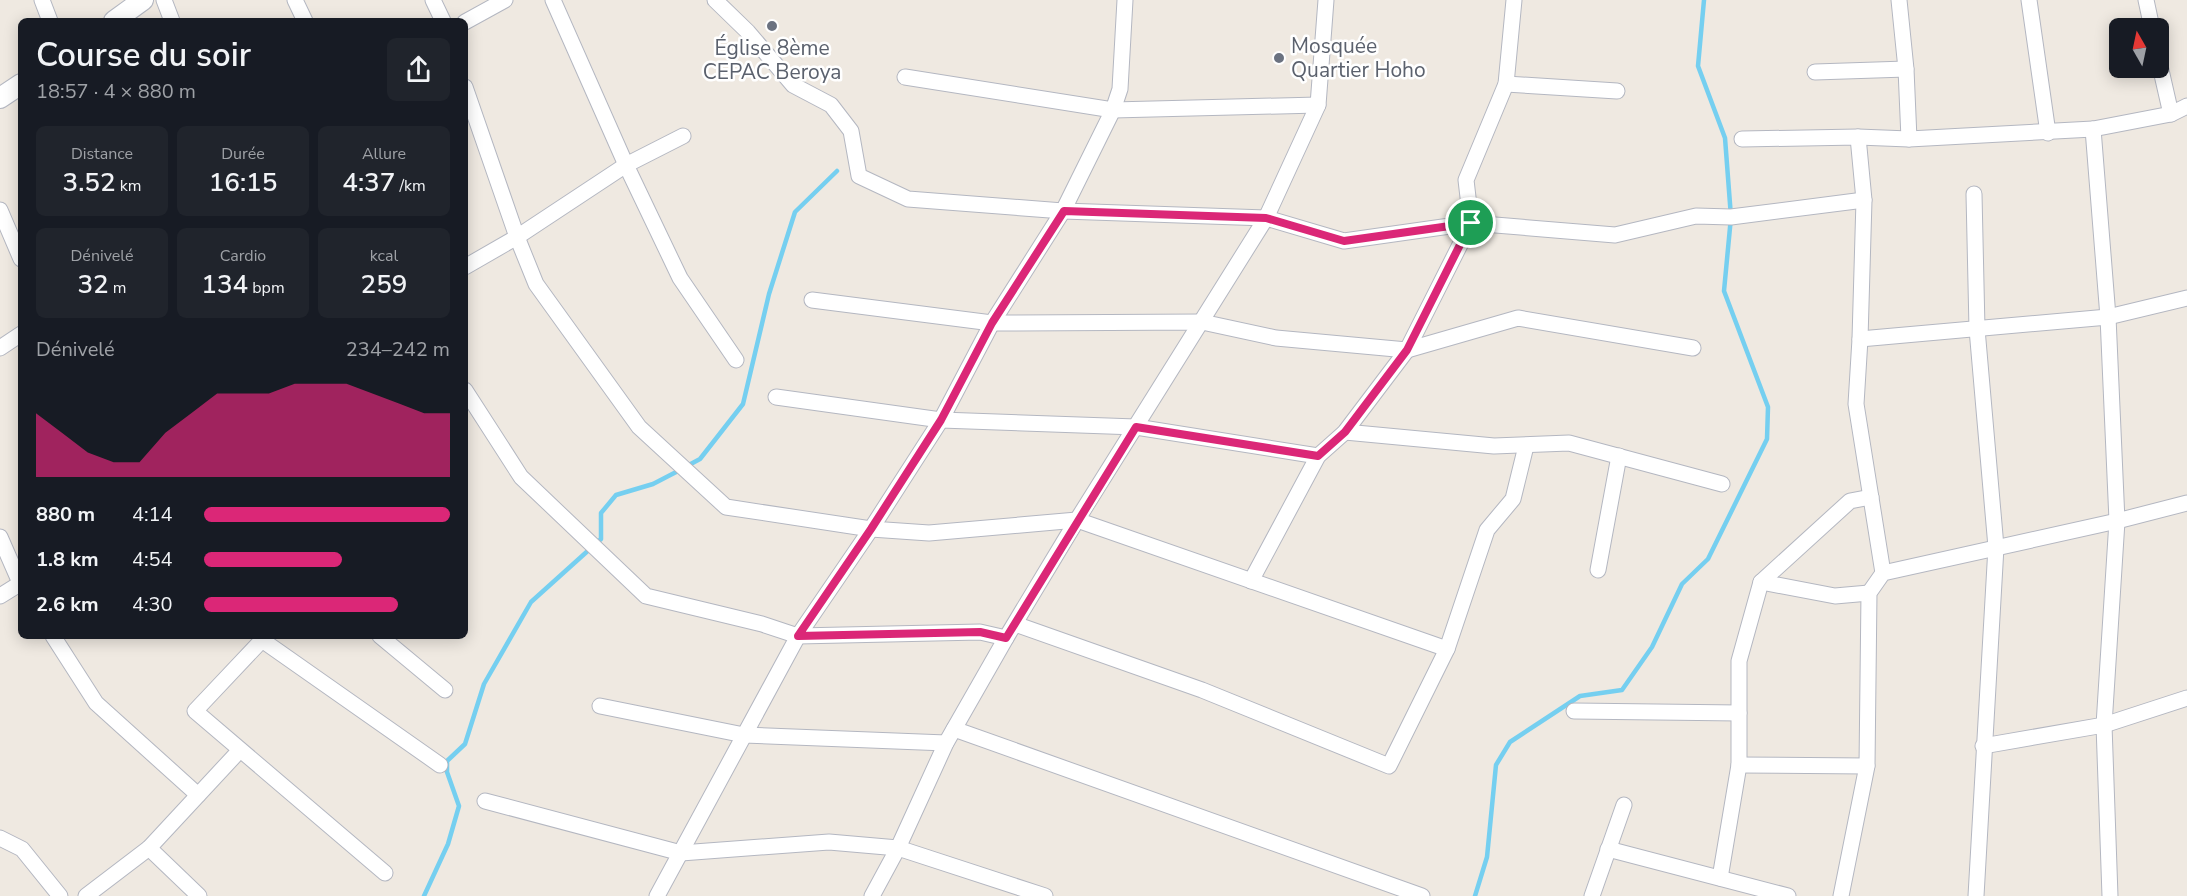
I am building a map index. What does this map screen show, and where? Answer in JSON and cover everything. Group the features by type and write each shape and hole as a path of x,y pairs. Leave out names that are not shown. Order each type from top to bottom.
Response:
{"street":[{"path":"42,0 49,18"},
{"path":"118,18 143,0"},
{"path":"164,0 171,18"},
{"path":"295,0 304,18"},
{"path":"433,0 441,18"},
{"path":"468,20 505,0"},
{"path":"553,0 626,165 680,278 736,360"},
{"path":"715,0 748,32 793,85 831,105 851,131 859,176 908,199 1064,211 1266,218 1344,241 1471,223 1615,235 1696,216 1731,217 1864,200"},
{"path":"657,896 798,636 871,529 941,420 992,323 1064,211 1113,110 1120,90 1125,0"},
{"path":"873,896 898,848 946,743 1006,638 1266,218 1318,105 1326,0"},
{"path":"1251,581 1318,456 1345,432 1407,350 1471,223 1466,180 1506,84 1514,0"},
{"path":"1899,0 1906,69 1909,139"},
{"path":"2029,0 2048,132"},
{"path":"2146,0 2150,18"},
{"path":"1815,72 1906,69"},
{"path":"905,76 1113,110 1318,105"},
{"path":"2163,78 2171,114"},
{"path":"1506,84 1617,91"},
{"path":"0,98 18,86"},
{"path":"468,96 517,237 536,284 639,428 726,507 871,529 929,533 1077,520 1447,649"},
{"path":"1742,139 1858,137 1909,139 2093,129 2171,114 2187,106"},
{"path":"2093,129 2108,317 2117,521 2104,725 2110,896"},
{"path":"468,265 517,237 626,165 683,136"},
{"path":"1858,137 1864,200 1856,404 1883,573"},
{"path":"1974,194 1977,329 1996,547 1976,896"},
{"path":"0,210 18,252"},
{"path":"1860,339 2108,317 2187,298"},
{"path":"812,300 992,323 1202,322 1276,338 1407,350 1518,318 1693,348"},
{"path":"0,348 18,336"},
{"path":"468,395 521,477 646,596 762,624 798,636 980,632 1006,638"},
{"path":"776,397 941,420 1136,427 1318,456"},
{"path":"1345,432 1494,446 1569,443 1722,484"},
{"path":"1015,624 1202,690 1389,766 1447,649 1487,530 1513,499 1526,446"},
{"path":"1598,570 1619,456"},
{"path":"1720,878 1739,765 1739,661 1761,582 1850,501 1871,497"},
{"path":"1841,896 1867,766 1869,593 1883,573 2117,521 2187,503"},
{"path":"0,537 18,577"},
{"path":"1761,582 1835,596 1869,593"},
{"path":"0,596 18,586"},
{"path":"55,639 96,703 198,795"},
{"path":"384,639 445,690"},
{"path":"385,873 195,711 261,640 441,765"},
{"path":"1983,746 2104,725 2187,698"},
{"path":"600,706 744,735 946,743"},
{"path":"1574,711 1739,713"},
{"path":"954,729 1422,896"},
{"path":"86,896 149,848 240,750"},
{"path":"1739,765 1867,766"},
{"path":"485,801 681,853 829,842 898,848 1045,896"},
{"path":"1592,896 1624,805"},
{"path":"0,838 22,849 60,896"},
{"path":"149,848 199,896"},
{"path":"1608,849 1788,896"}],"waterway":[{"path":"1475,896 1487,857 1496,765 1510,742 1580,696 1622,690 1652,647 1682,584 1708,559 1767,439 1768,407 1724,291 1731,217 1725,138 1698,66 1704,0"},
{"path":"687,466 700,459 743,404 769,294 795,212 837,171"},
{"path":"424,896 448,844 459,806 447,772 447,761 465,744 484,684 531,602 601,539 601,513 616,495 653,484 680,470"}],"place":[{"name":"Église 8ème CEPAC Beroya","path":"772,26"},
{"name":"Mosquée Quartier Hoho","path":"1279,58"}],"route":[{"path":"1064,211 1266,218 1344,241 1471,223 1407,350 1345,432 1318,456 1136,427 1006,638 980,632 798,636 871,529 941,420 992,323 1064,211"}]}
